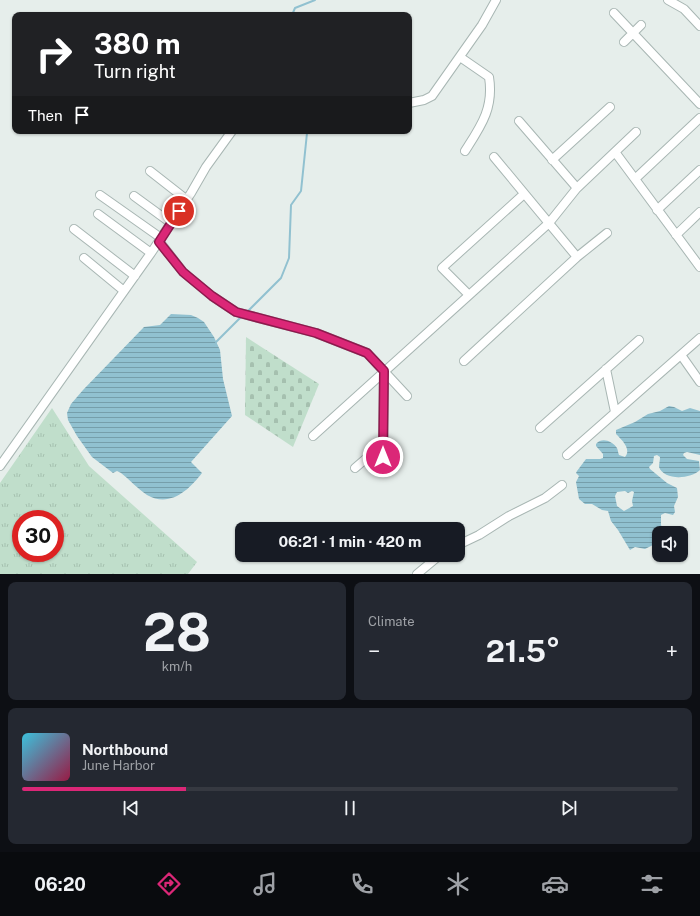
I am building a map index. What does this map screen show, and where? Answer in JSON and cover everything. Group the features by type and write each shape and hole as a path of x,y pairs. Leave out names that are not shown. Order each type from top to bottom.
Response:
{"street":[{"path":"412,102 424,100 432,96 482,25 496,0"},
{"path":"668,0 684,9 700,26"},
{"path":"614,13 700,104"},
{"path":"624,42 641,25"},
{"path":"460,57 489,77 490,87 490,97 483,121 479,130 464,151"},
{"path":"552,160 610,107"},
{"path":"634,179 700,118"},
{"path":"519,121 577,188"},
{"path":"313,436 549,223 577,188 636,132"},
{"path":"0,466 160,240 187,200 206,167 230,134"},
{"path":"615,152 700,267"},
{"path":"494,157 577,257"},
{"path":"657,210 700,170"},
{"path":"150,171 187,200"},
{"path":"469,295 442,268 524,194"},
{"path":"100,195 160,240 183,272 212,296 236,312 316,333 367,353 406,396"},
{"path":"134,196 171,223"},
{"path":"676,235 700,213"},
{"path":"98,214 151,253"},
{"path":"74,229 135,276"},
{"path":"464,360 577,257 607,233"},
{"path":"84,258 124,290"},
{"path":"567,455 700,338"},
{"path":"540,428 639,340"},
{"path":"681,355 700,382"},
{"path":"606,369 615,412"},
{"path":"383,457 384,371"},
{"path":"355,468 383,444"},
{"path":"465,542 479,535 509,516 545,498 562,485"},
{"path":"417,574 432,562"}],"green space":[{"path":"246,337 319,384 293,447 245,415"},
{"path":"52,408 89,466 197,562 188,574 0,574 0,483"}],"water":[{"path":"171,314 191,315 198,318 204,322 214,337 220,350 223,379 232,416 191,462 202,473 185,491 171,498 163,499 147,495 121,473 117,471 113,473 92,457 77,436 68,420 67,413 71,404 83,390 144,327 160,325"},
{"path":"669,406 682,411 690,408 700,411 700,455 687,452 683,455 687,459 699,461 700,470 684,477 666,475 659,467 660,457 657,455 654,456 653,463 649,467 650,469 667,483 677,488 678,497 674,506 675,512 673,515 665,513 661,515 661,526 652,526 652,546 645,549 635,547 630,550 611,521 608,511 602,510 592,504 585,504 579,499 576,482 579,476 576,473 586,459 603,458 603,454 596,444 604,440 612,443 617,448 619,455 625,457 627,454 627,448 616,434 616,430 635,422 648,414 660,411","holes":["625,491 628,493 632,491 634,492 632,501 633,506 624,511 617,506 615,496 617,492"]}],"waterway":[{"path":"293,12 295,8 315,0"},
{"path":"247,312 281,278 289,258 291,205 301,191 307,134"},
{"path":"216,342 242,316"}],"route":[{"path":"179,211 159,242 183,272 212,296 236,312 316,333 367,353 384,371 383,457"}]}
